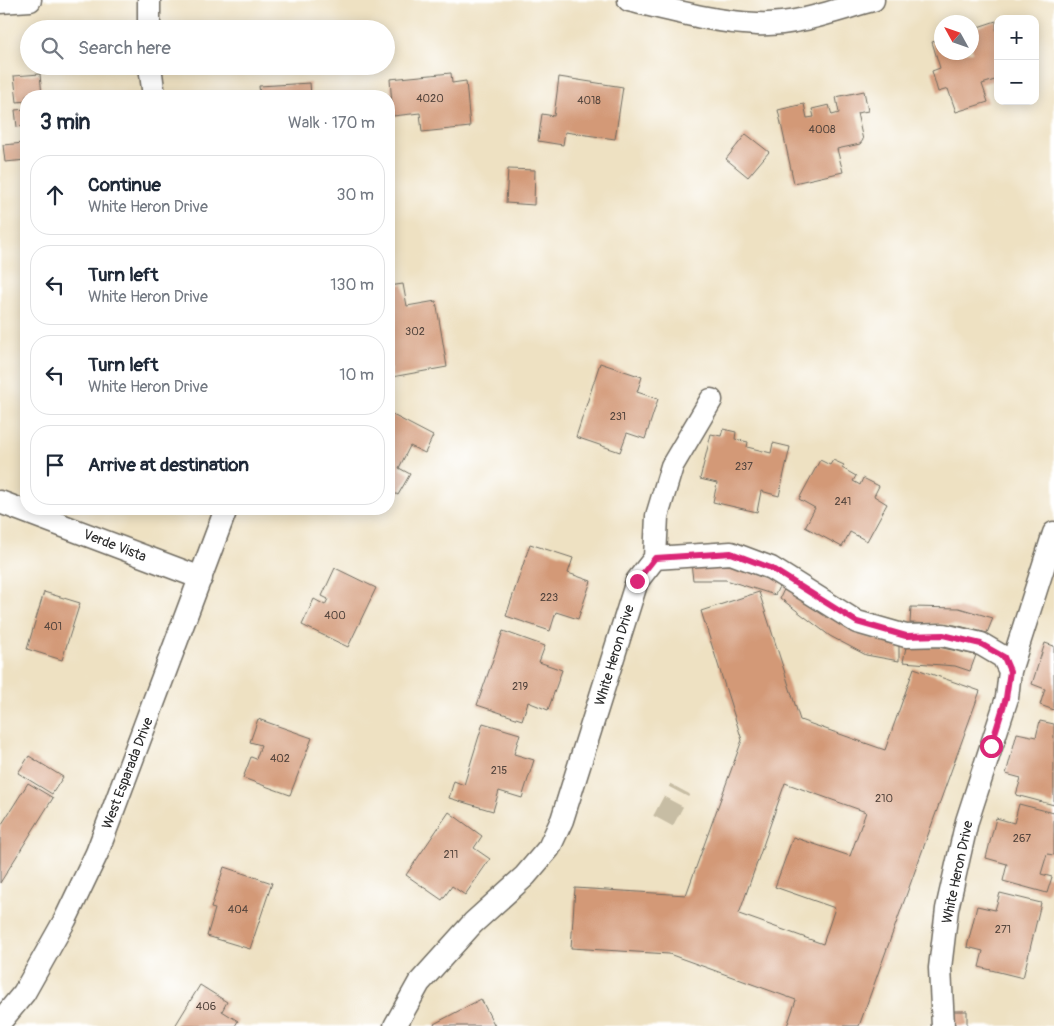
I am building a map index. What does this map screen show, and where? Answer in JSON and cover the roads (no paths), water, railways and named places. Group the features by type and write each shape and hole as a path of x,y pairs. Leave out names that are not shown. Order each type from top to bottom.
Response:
{"street":[{"path":"0,2 30,0"},
{"path":"149,0 149,20"},
{"path":"628,0 696,16 757,24 807,18 873,0"},
{"path":"151,75 153,90"},
{"path":"711,400 672,466 657,516 655,558 731,553 771,568 857,622 906,636 943,635 981,644 1004,657 1010,671"},
{"name":"Verde Vista","path":"0,502 20,510"},
{"name":"Verde Vista","path":"34,515 201,578"},
{"name":"West Esparada Drive","path":"0,1022 24,993 65,920 97,853 224,515"},
{"name":"White Heron Drive","path":"943,1026 940,968 947,909 967,821 1006,698 1010,671 1054,534"},
{"name":"White Heron Drive","path":"395,1026 419,983 472,923 525,876 549,848 562,820 637,581 655,558"}],"tunnel":[{"path":"663,821 680,789"}]}
